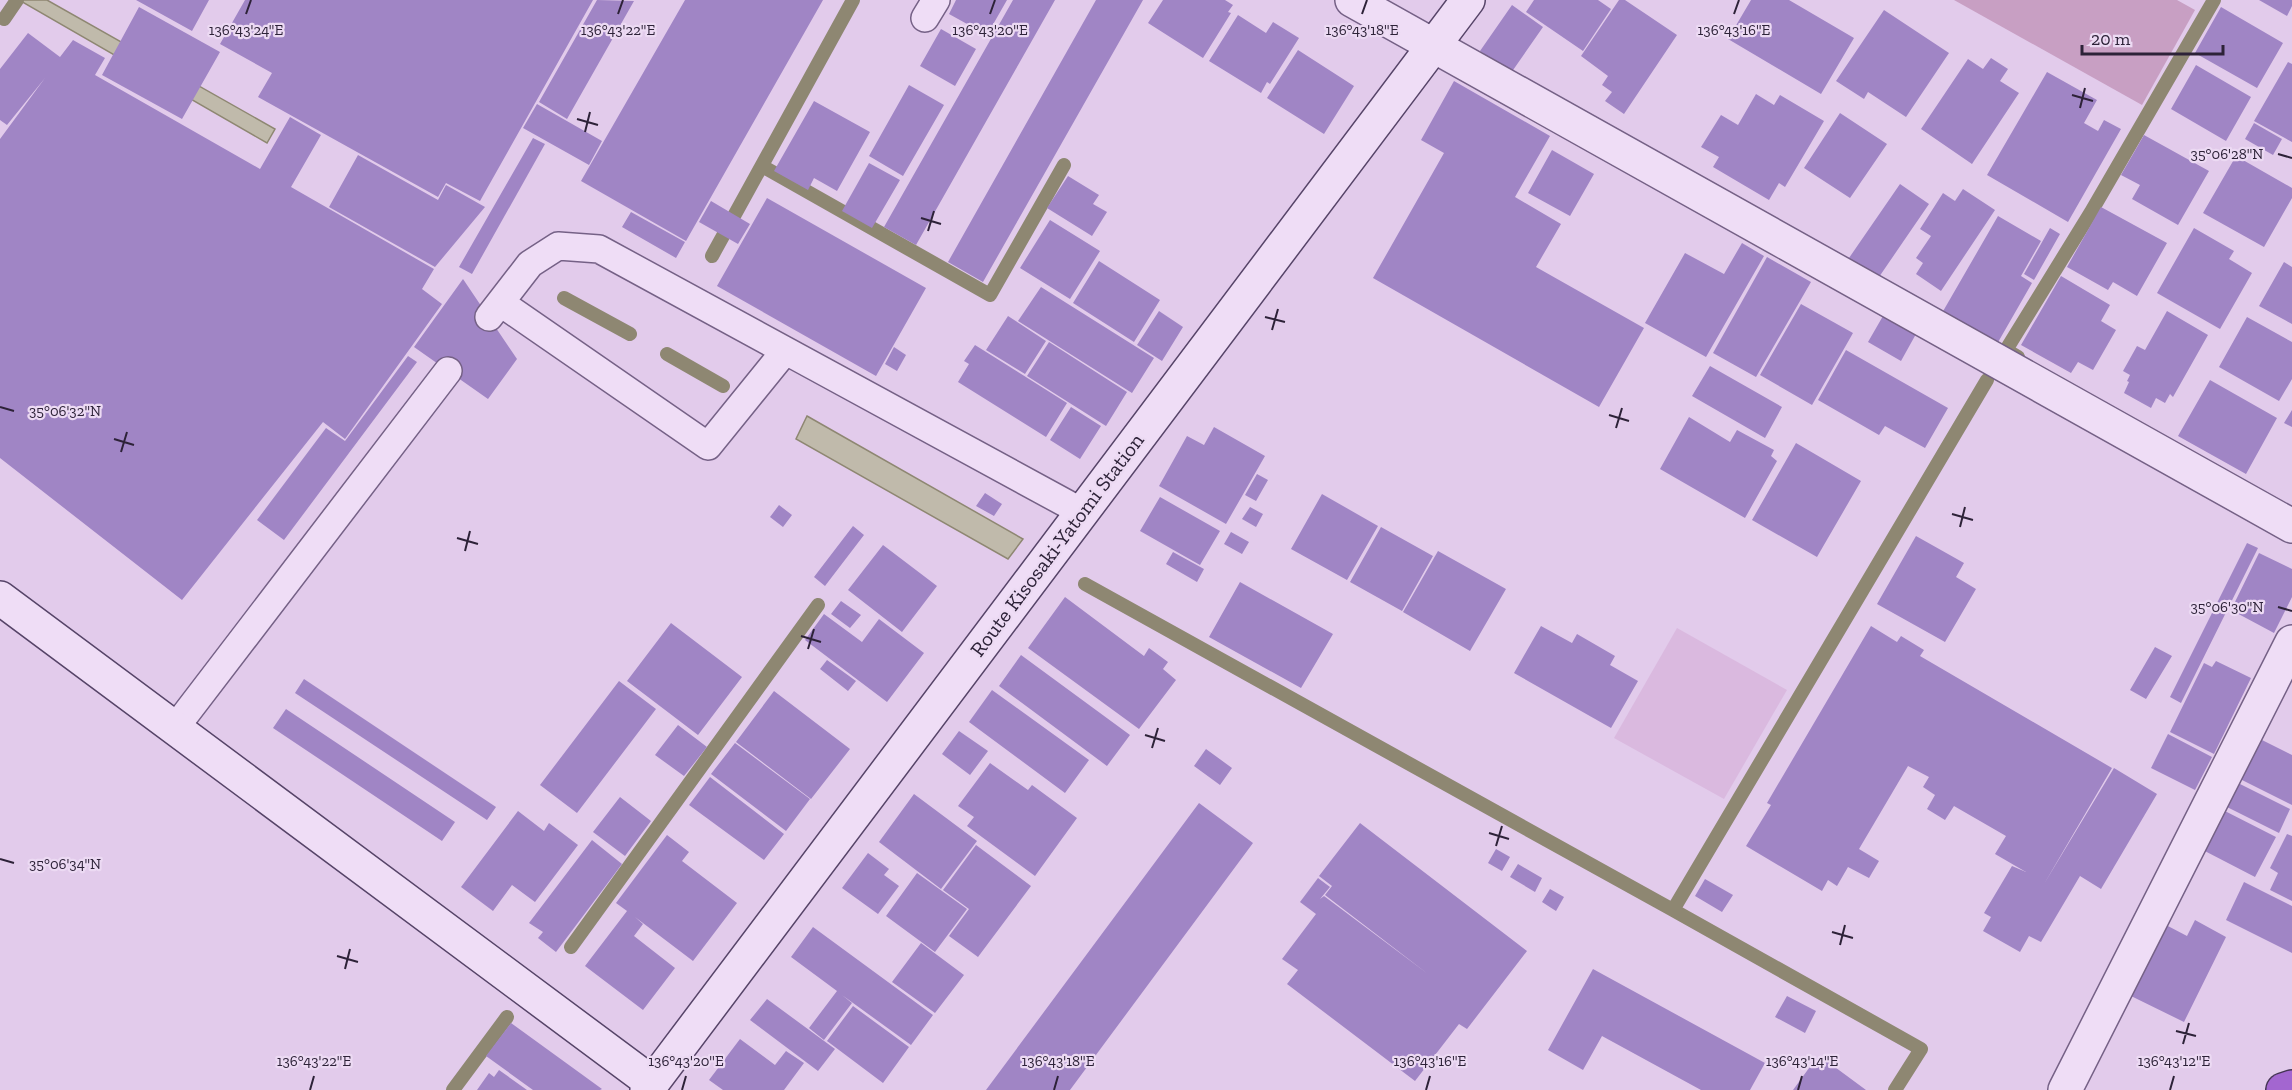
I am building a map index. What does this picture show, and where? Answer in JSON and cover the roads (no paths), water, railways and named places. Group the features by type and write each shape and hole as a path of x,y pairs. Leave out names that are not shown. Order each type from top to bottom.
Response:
{"highway":[{"path":"2283,1090 2292,1087"}],"street":[{"path":"1352,0 2292,526"},
{"name":"Route Kisosaki-Yatomi Station","path":"653,1088 1082,512 1468,0"},
{"path":"0,598 653,1088"},
{"path":"2065,1090 2292,642"}],"lane":[{"path":"785,351 708,446 495,310 530,264 558,246 599,249 1082,512"},
{"path":"175,728 448,371"}],"waterway":[{"path":"4,19 17,0"},
{"path":"712,256 853,0"},
{"path":"2018,357 2006,350 2091,212 2214,0"},
{"path":"762,166 990,295 1064,165"},
{"path":"564,298 630,334"},
{"path":"667,354 723,386"},
{"path":"1085,584 1673,910 1987,380"},
{"path":"571,947 818,605"},
{"path":"1673,910 1921,1049 1895,1090"},
{"path":"453,1090 507,1017"}]}
